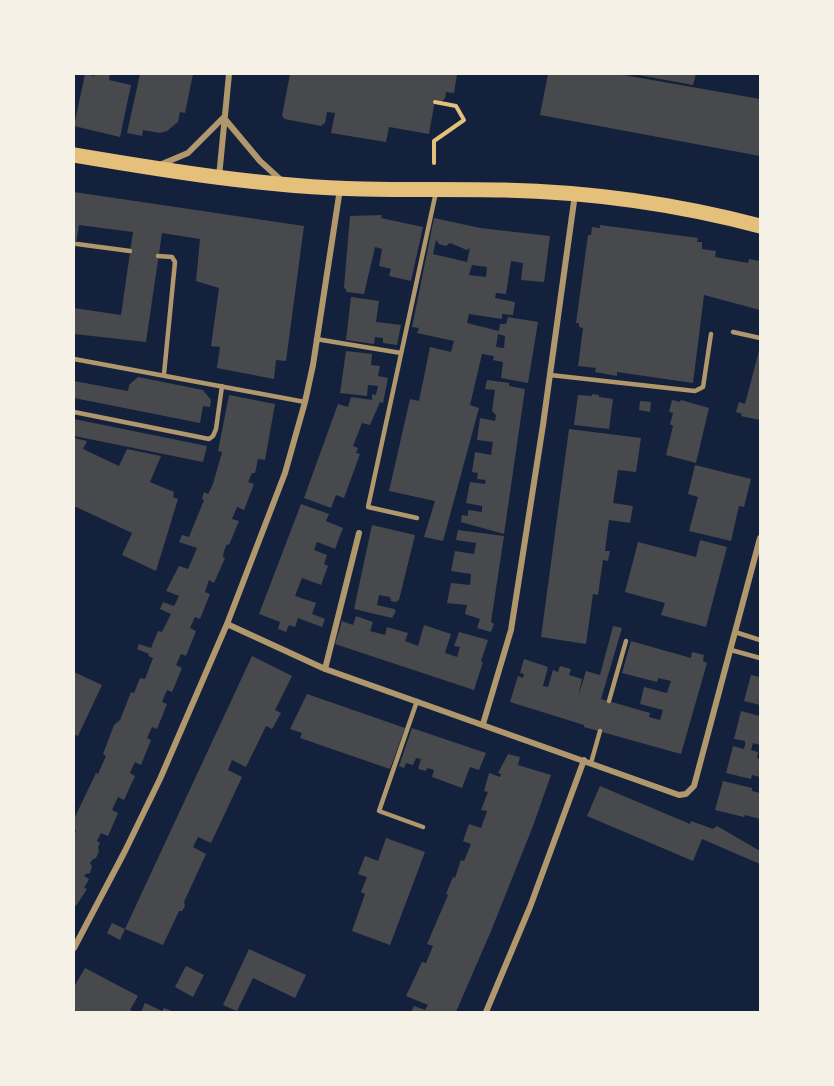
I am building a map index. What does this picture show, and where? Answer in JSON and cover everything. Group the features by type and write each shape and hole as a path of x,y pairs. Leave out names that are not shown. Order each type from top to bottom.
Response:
{"main road":[{"path":"74,155 219,177 340,188 506,190 627,199 681,208 760,226"}],"street":[{"path":"219,177 229,74"},
{"path":"150,167 170,162 188,153 224,118"},
{"path":"224,118 260,160 286,183"},
{"path":"74,948 144,814 228,624 285,473 305,402 340,188"},
{"path":"483,724 511,630 575,194"},
{"path":"325,669 359,533"},
{"path":"228,624 325,669 679,795 686,794 691,791 760,538"},
{"path":"486,1012 530,907 584,760"}],"lane":[{"path":"417,518 368,507 436,189"},
{"path":"77,244 130,251"},
{"path":"159,256 172,258 175,262 164,374"},
{"path":"734,332 760,338"},
{"path":"550,375 695,391 703,387 711,333"},
{"path":"316,339 401,353"},
{"path":"74,358 305,402"},
{"path":"74,412 209,439 216,429 222,386"},
{"path":"735,632 760,640"},
{"path":"609,701 626,641"},
{"path":"731,650 760,658"},
{"path":"417,701 379,811 423,827"},
{"path":"591,763 600,731"}],"path":[{"path":"434,163 434,141 464,120 456,106 435,102"}],"building":[{"path":"85,74 95,76 95,74 110,74 109,80 131,85 120,137 74,126"},
{"path":"140,74 193,74 185,113 180,112 178,122 167,131 160,133 143,130 142,136 127,133"},
{"path":"290,74 457,74 454,93 446,92 442,101 435,100 429,134 389,127 386,142 331,133 335,113 327,112 325,123 321,126 285,119 282,116"},
{"path":"548,74 618,74 760,99 760,156 540,115"},
{"path":"633,74 696,74 693,85"},
{"path":"74,192 304,226 286,361 276,360 274,379 217,368 220,347 211,346 219,288 196,281 200,239 162,233 146,342 74,334 74,308 121,315 133,232 79,225 74,256"},
{"path":"382,215 381,218 423,227 411,281 389,276 391,269 379,266 382,249 375,247 364,294 347,292 344,287 350,216"},
{"path":"434,218 480,228 550,236 544,282 521,280 523,263 511,261 506,294 496,293 495,298 515,302 513,315 502,314 502,319 469,314 467,323 499,331 500,324 506,324 508,317 538,322 528,383 501,378 503,362 493,360 494,356 482,354 470,405 479,408 443,541 424,537 435,501 389,491 410,399 419,401 430,347 451,352 454,341 417,333 419,328 412,327","holes":["436,240 439,244 446,246 450,243 467,250 470,248 467,262 433,254","472,265 487,267 486,277 469,275","498,334 505,336 504,348 496,347"]},
{"path":"600,225 698,238 697,242 702,242 702,249 716,251 715,257 748,263 749,259 760,261 760,310 704,295 693,383 617,372 617,376 595,372 596,368 578,366 583,328 576,323 588,235 591,235 592,227 600,228"},
{"path":"351,297 379,301 376,322 401,325 397,345 383,343 383,338 375,337 374,344 346,340"},
{"path":"760,347 760,420 741,416 742,414 736,412 739,402 745,404"},
{"path":"346,351 372,354 371,365 380,366 378,376 388,378 383,403 380,402 370,425 362,423 353,446 358,448 356,453 360,454 344,498 336,495 331,508 304,498 338,404 348,407 351,397 372,400 372,394 376,395 378,386 368,385 367,396 340,393"},
{"path":"138,377 203,390 211,400 210,407 203,406 200,423 74,398 74,381 128,391 129,385"},
{"path":"487,380 509,383 509,386 525,389 504,534 461,522 462,515 468,516 468,510 482,512 482,506 466,503 470,482 485,484 486,480 477,479 478,473 472,472 475,452 491,455 493,442 477,440 480,418 495,421 496,415 492,411 495,390 485,389"},
{"path":"592,394 613,399 609,429 574,425 578,395 592,396"},
{"path":"229,395 275,404 265,460 258,459 255,473 252,473 248,482 254,484 244,510 237,507 232,519 239,521 224,551 223,557 225,558 214,583 209,580 205,592 210,594 200,619 195,617 190,628 196,631 186,656 181,654 176,665 182,668 172,692 167,690 162,702 167,704 157,729 152,727 147,738 151,740 141,765 135,762 130,773 135,776 124,800 118,797 112,810 118,813 108,836 101,833 97,841 100,843 99,851 90,863 92,866 90,873 84,876 89,879 84,888 87,889 76,906 74,904 74,831 76,833 76,831 74,819 106,756 103,754 114,725 120,720 131,692 134,693 140,678 145,679 153,658 137,649 139,644 151,648 158,631 162,632 171,614 160,609 163,602 174,606 179,596 166,591 179,566 188,569 197,548 179,542 182,535 189,537 204,500 202,499 204,492 208,494 213,484 222,452 218,451"},
{"path":"672,400 680,402 681,400 709,408 696,463 666,455 673,426 670,424 673,413 669,412"},
{"path":"640,401 651,402 650,412 639,410"},
{"path":"74,419 207,446 203,462 74,436"},
{"path":"569,429 641,438 636,472 618,470 613,503 633,506 630,523 609,520 605,551 610,551 608,561 603,560 598,595 593,594 586,644 541,637"},
{"path":"74,438 87,441 83,449 119,466 127,449 161,456 150,482 174,492 173,497 178,499 156,571 122,555 132,533 74,506"},
{"path":"695,465 751,479 744,507 739,506 731,541 689,531 698,497 688,494"},
{"path":"301,504 329,514 326,521 343,528 335,549 317,542 314,550 327,555 324,564 328,566 321,585 302,578 295,596 316,603 312,614 325,619 322,627 298,618 295,627 289,625 286,632 278,629 280,622 259,614"},
{"path":"372,525 415,535 399,600 391,601 390,597 379,595 377,605 396,611 392,618 354,609"},
{"path":"458,530 504,536 491,622 494,624 491,632 477,628 480,619 465,614 467,605 447,603 451,583 470,585 471,574 451,571 455,551 474,554 476,543 456,540"},
{"path":"700,540 727,547 706,627 661,615 665,603 625,592 638,542 696,557"},
{"path":"356,616 373,622 370,631 385,635 387,627 408,633 405,641 418,646 424,625 451,634 445,653 457,657 460,647 454,646 459,632 488,640 474,690 335,644 342,621 353,625"},
{"path":"613,626 622,628 601,699 650,713 649,717 660,720 663,710 640,704 644,687 667,693 671,681 658,678 657,682 622,673 631,641 691,658 692,652 704,655 703,661 707,663 681,754 584,727 584,725 510,702 518,676 523,678 524,674 520,673 524,659 548,667 543,686 548,687 553,670 558,672 560,666 571,669 569,675 582,679 578,697 586,671 600,675"},
{"path":"252,656 292,676 275,710 281,713 272,729 266,726 246,767 232,760 228,770 242,777 211,843 198,837 193,847 206,854 184,902 185,906 182,911 179,911 163,945 125,929"},
{"path":"74,672 102,685 78,736 74,734"},
{"path":"751,675 760,677 760,705 744,701"},
{"path":"307,694 405,728 390,769 300,738 302,733 290,729"},
{"path":"741,711 760,716 760,745 753,743 751,750 758,752 760,777 752,775 751,779 726,773 733,746 744,749 745,745 745,741 734,739"},
{"path":"412,728 486,753 479,770 470,767 462,788 432,777 434,770 418,769 421,759 416,758 413,765 406,763 404,768 399,766"},
{"path":"508,754 520,757 518,765 551,775 533,826 456,1012 411,1012 414,1006 425,1010 428,1005 406,996 422,962 426,963 433,946 427,944 448,895 446,894 453,877 455,878 461,860 464,861 471,844 463,841 469,824 481,828 487,811 481,810 488,792 484,791 489,773 500,777 501,774 498,773"},
{"path":"723,781 752,788 752,791 760,793 760,819 715,810"},
{"path":"600,786 690,824 691,821 713,829 717,826 760,851 760,864 702,839 693,861 587,816"},
{"path":"386,838 425,852 390,945 352,931 365,894 361,892 367,877 358,874 365,856 378,861"},
{"path":"112,923 125,929 120,940 107,933"},
{"path":"249,949 306,975 295,998 253,978 237,1011 223,1005"},
{"path":"186,966 204,975 193,997 175,987"},
{"path":"85,968 138,996 130,1010 135,1012 79,1012 74,1010 74,987"},
{"path":"145,1003 162,1011 164,1008 174,1012 141,1012"}]}
